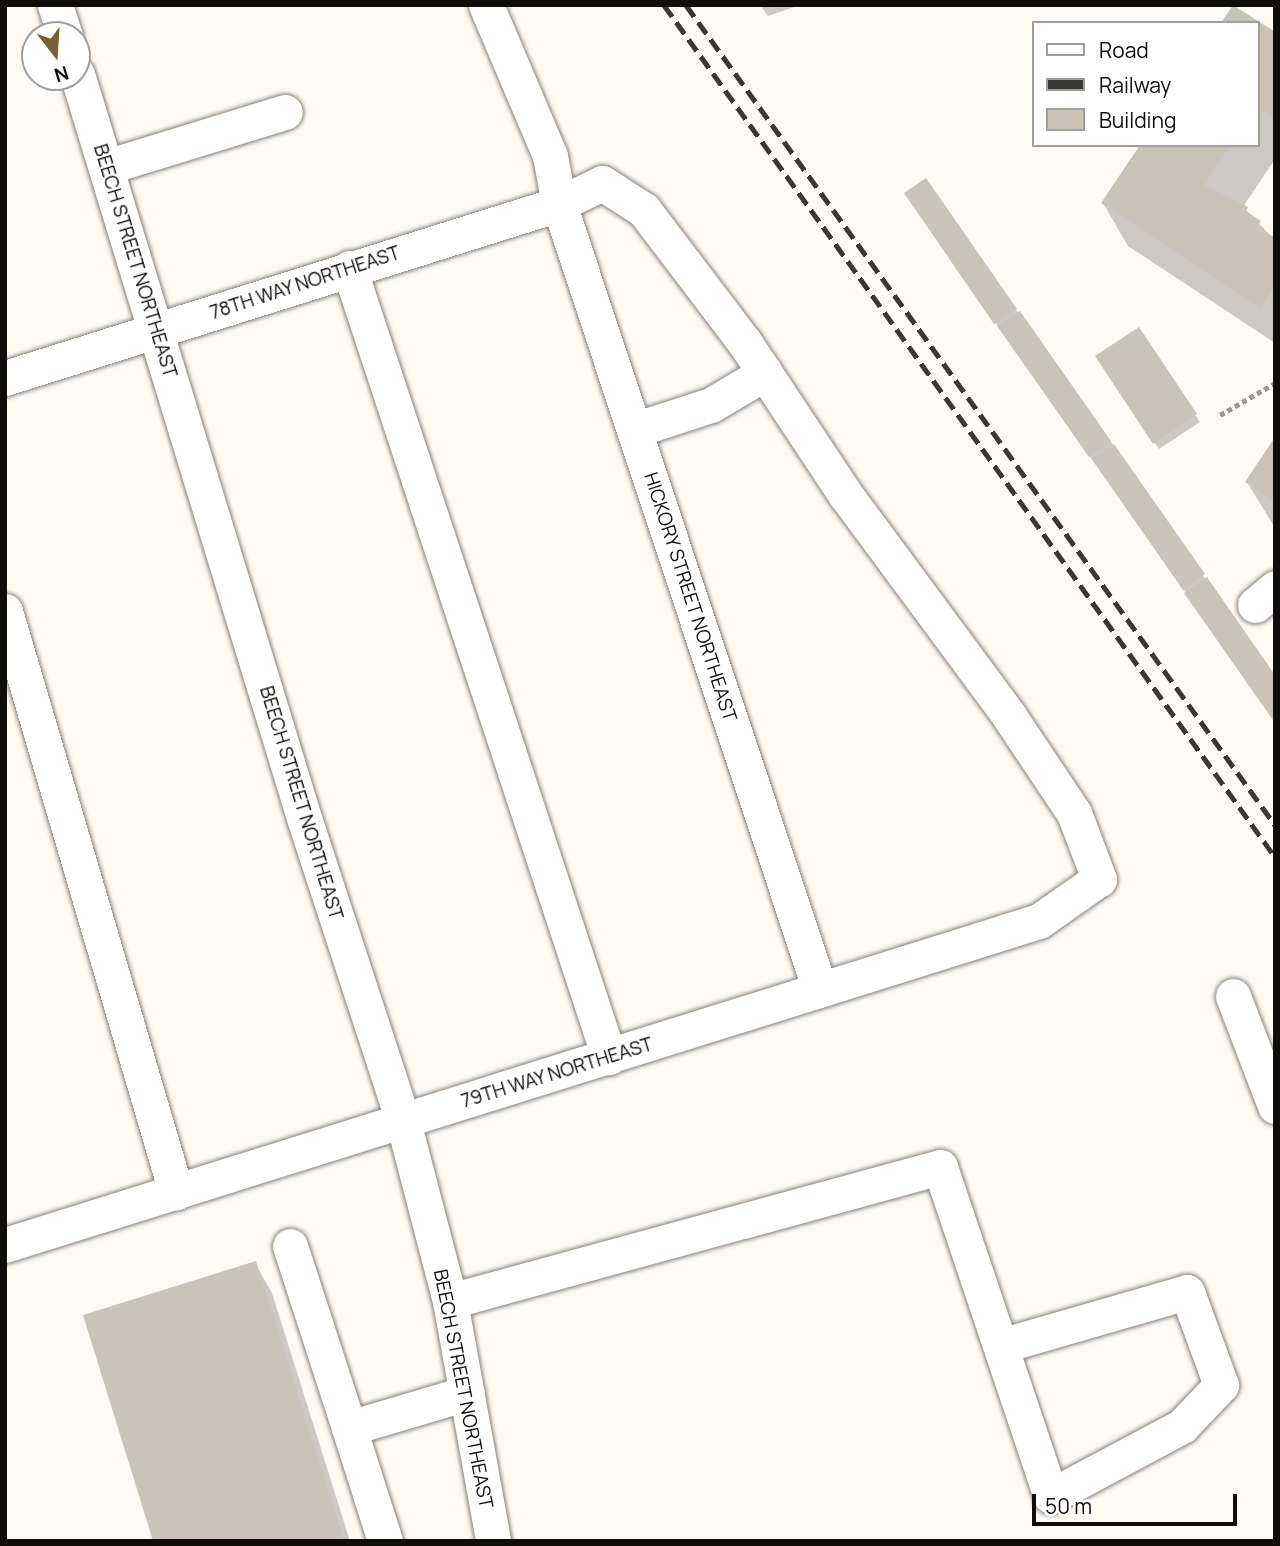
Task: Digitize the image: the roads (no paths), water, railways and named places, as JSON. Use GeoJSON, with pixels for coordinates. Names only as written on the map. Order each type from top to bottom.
{"type":"FeatureCollection","features":[{"type":"Feature","properties":{"kind":"street","name":"HICKORY STREET NORTHEAST"},"geometry":{"type":"LineString","coordinates":[[486,5],[550,156],[559,204],[820,990]]}},
{"type":"Feature","properties":{"kind":"street","name":"BEECH STREET NORTHEAST"},"geometry":{"type":"LineString","coordinates":[[82,91],[305,821],[403,1121],[450,1301],[493,1541]]}},
{"type":"Feature","properties":{"kind":"street"},"geometry":{"type":"LineString","coordinates":[[106,167],[285,113]]}},
{"type":"Feature","properties":{"kind":"street","name":"78TH WAY NORTHEAST"},"geometry":{"type":"LineString","coordinates":[[5,378],[559,204],[602,183],[644,210],[765,373]]}},
{"type":"Feature","properties":{"kind":"street"},"geometry":{"type":"LineString","coordinates":[[349,268],[609,1057]]}},
{"type":"Feature","properties":{"kind":"street"},"geometry":{"type":"LineString","coordinates":[[634,430],[710,405],[765,373]]}},
{"type":"Feature","properties":{"kind":"street","name":"79TH WAY NORTHEAST"},"geometry":{"type":"LineString","coordinates":[[5,1245],[1039,921],[1099,879],[1074,813],[1009,716],[845,494],[765,373]]}},
{"type":"Feature","properties":{"kind":"street"},"geometry":{"type":"LineString","coordinates":[[5,611],[176,1192]]}},
{"type":"Feature","properties":{"kind":"street"},"geometry":{"type":"LineString","coordinates":[[1233,996],[1275,1106]]}},
{"type":"Feature","properties":{"kind":"street"},"geometry":{"type":"LineString","coordinates":[[450,1301],[940,1167],[1003,1345],[1051,1496],[1182,1426],[1221,1385],[1187,1292],[1003,1345]]}},
{"type":"Feature","properties":{"kind":"street"},"geometry":{"type":"LineString","coordinates":[[290,1245],[385,1541]]}},
{"type":"Feature","properties":{"kind":"street"},"geometry":{"type":"LineString","coordinates":[[348,1428],[467,1394]]}},
{"type":"Feature","properties":{"kind":"railway"},"geometry":{"type":"LineString","coordinates":[[664,5],[1275,857]]}},
{"type":"Feature","properties":{"kind":"railway"},"geometry":{"type":"LineString","coordinates":[[686,5],[1275,825]]}}]}
